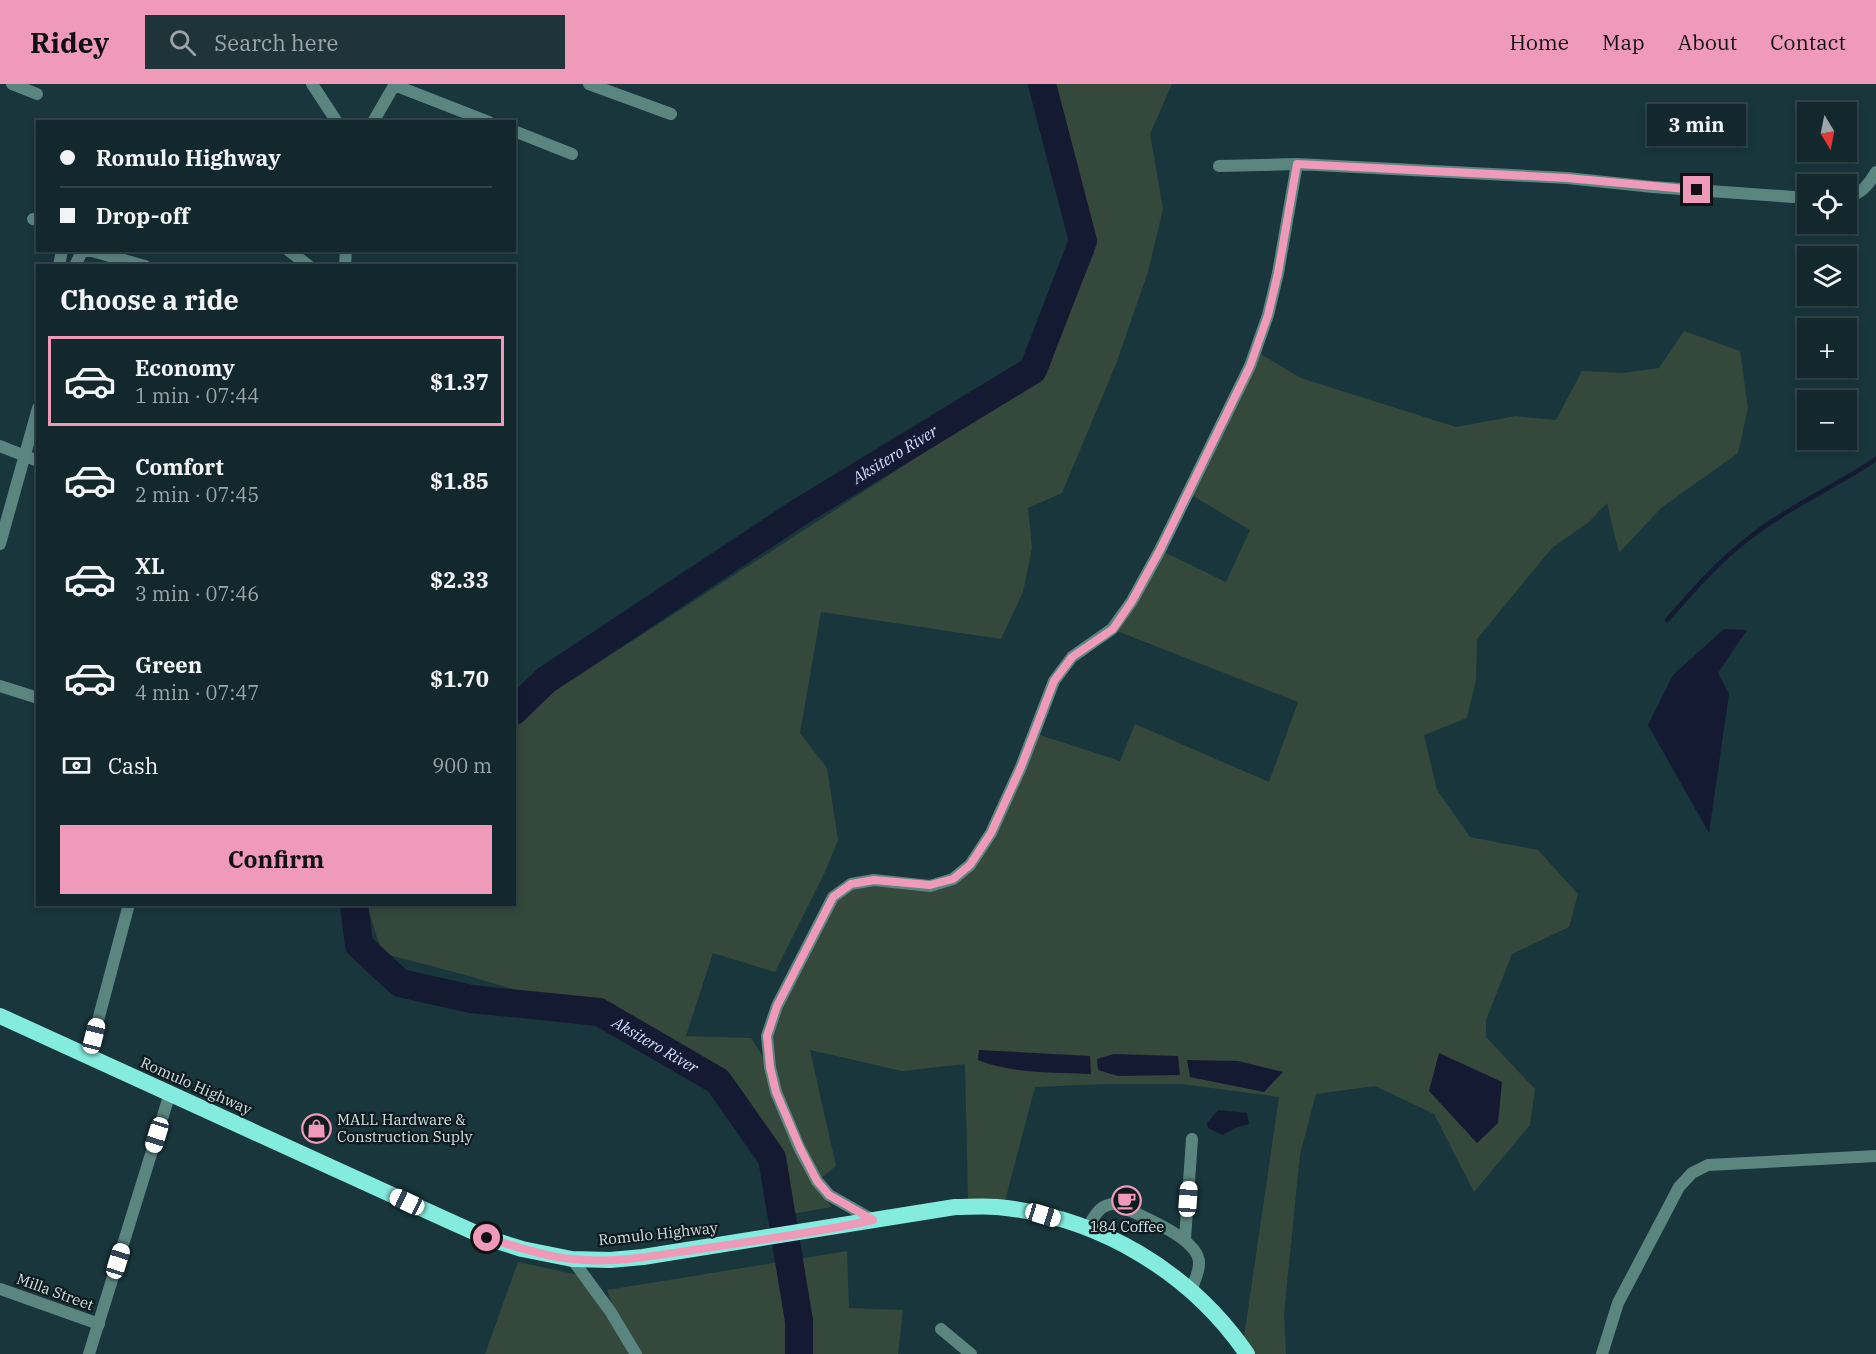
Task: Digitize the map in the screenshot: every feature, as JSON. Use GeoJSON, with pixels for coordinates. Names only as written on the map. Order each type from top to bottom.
{"type":"FeatureCollection","features":[{"type":"Feature","properties":{"kind":"highway","name":"Romulo Highway"},"geometry":{"type":"LineString","coordinates":[[0,1016],[487,1238],[522,1249],[572,1259],[609,1260],[643,1257],[736,1244],[955,1207],[996,1207],[1043,1215],[1087,1228],[1131,1247],[1191,1291],[1221,1321],[1247,1354]]}},
{"type":"Feature","properties":{"kind":"street"},"geometry":{"type":"LineString","coordinates":[[12,84],[37,94]]}},
{"type":"Feature","properties":{"kind":"street"},"geometry":{"type":"LineString","coordinates":[[312,84],[336,120]]}},
{"type":"Feature","properties":{"kind":"street"},"geometry":{"type":"LineString","coordinates":[[374,120],[394,84],[484,120]]}},
{"type":"Feature","properties":{"kind":"street"},"geometry":{"type":"LineString","coordinates":[[589,84],[671,114]]}},
{"type":"Feature","properties":{"kind":"street"},"geometry":{"type":"LineString","coordinates":[[516,132],[572,154]]}},
{"type":"Feature","properties":{"kind":"street"},"geometry":{"type":"LineString","coordinates":[[866,1221],[829,1195],[817,1181],[776,1092],[770,1067],[767,1036],[777,1006],[833,897],[851,884],[874,880],[930,885],[953,879],[970,865],[991,833],[1021,767],[1054,681],[1072,657],[1113,629],[1132,601],[1160,550],[1250,366],[1268,315],[1278,273],[1297,164]]}},
{"type":"Feature","properties":{"kind":"street"},"geometry":{"type":"LineString","coordinates":[[1219,166],[1297,164],[1567,178],[1653,187],[1797,197]]}},
{"type":"Feature","properties":{"kind":"street"},"geometry":{"type":"LineString","coordinates":[[1857,193],[1868,185],[1876,172]]}},
{"type":"Feature","properties":{"kind":"street"},"geometry":{"type":"LineString","coordinates":[[96,252],[138,264]]}},
{"type":"Feature","properties":{"kind":"street"},"geometry":{"type":"LineString","coordinates":[[291,252],[306,264]]}},
{"type":"Feature","properties":{"kind":"street"},"geometry":{"type":"LineString","coordinates":[[0,544],[36,415]]}},
{"type":"Feature","properties":{"kind":"street"},"geometry":{"type":"LineString","coordinates":[[0,446],[36,460]]}},
{"type":"Feature","properties":{"kind":"street"},"geometry":{"type":"LineString","coordinates":[[0,686],[36,697]]}},
{"type":"Feature","properties":{"kind":"street"},"geometry":{"type":"LineString","coordinates":[[88,1058],[128,906]]}},
{"type":"Feature","properties":{"kind":"street"},"geometry":{"type":"LineString","coordinates":[[89,1354],[170,1093]]}},
{"type":"Feature","properties":{"kind":"street"},"geometry":{"type":"LineString","coordinates":[[1185,1239],[1192,1139]]}},
{"type":"Feature","properties":{"kind":"street"},"geometry":{"type":"LineString","coordinates":[[1602,1354],[1618,1303],[1679,1187],[1692,1173],[1708,1165],[1876,1156]]}},
{"type":"Feature","properties":{"kind":"street"},"geometry":{"type":"LineString","coordinates":[[1087,1228],[1100,1208],[1108,1203],[1116,1204],[1185,1239],[1197,1254],[1199,1263],[1191,1291]]}},
{"type":"Feature","properties":{"kind":"street"},"geometry":{"type":"LineString","coordinates":[[572,1259],[610,1311],[636,1354]]}},
{"type":"Feature","properties":{"kind":"street","name":"Milla Street"},"geometry":{"type":"LineString","coordinates":[[0,1289],[99,1324]]}},
{"type":"Feature","properties":{"kind":"street"},"geometry":{"type":"LineString","coordinates":[[941,1329],[971,1354]]}},
{"type":"Feature","properties":{"kind":"green space"},"geometry":{"type":"Polygon","coordinates":[[[1052,84],[1172,84],[1150,134],[1163,209],[1148,272],[1116,364],[1062,493],[1028,508],[1032,548],[1023,592],[1001,639],[821,612],[800,733],[827,768],[838,840],[825,872],[775,972],[713,953],[686,1036],[751,1038],[769,1066],[767,1036],[828,906],[847,887],[874,880],[930,886],[970,865],[1034,733],[1120,761],[1135,724],[1269,782],[1298,702],[1112,629],[1160,550],[1226,582],[1250,530],[1188,493],[1259,341],[1262,355],[1301,378],[1456,427],[1515,416],[1556,420],[1582,371],[1623,373],[1659,368],[1684,331],[1740,351],[1748,408],[1738,453],[1661,508],[1619,553],[1607,503],[1589,522],[1552,548],[1477,639],[1476,680],[1467,718],[1424,735],[1437,790],[1470,837],[1538,850],[1578,894],[1569,927],[1512,954],[1486,1020],[1486,1037],[1535,1089],[1530,1125],[1474,1192],[1434,1114],[1375,1086],[1316,1094],[1300,1154],[1284,1313],[1286,1354],[1252,1354],[1244,1337],[1279,1097],[1182,1084],[1035,1087],[1005,1201],[968,1201],[965,1064],[902,1071],[810,1050],[836,1166],[817,1181],[831,1207],[787,1215],[772,1158],[718,1081],[607,1017],[382,953],[367,906],[516,906],[516,727],[550,694],[1038,379],[1094,253],[1052,84]]]}},
{"type":"Feature","properties":{"kind":"green space"},"geometry":{"type":"Polygon","coordinates":[[[847,1251],[849,1308],[903,1310],[898,1354],[485,1354],[518,1262],[584,1276],[619,1325],[607,1290],[847,1251]]]}},
{"type":"Feature","properties":{"kind":"water"},"geometry":{"type":"Polygon","coordinates":[[[1724,629],[1747,630],[1718,673],[1729,694],[1709,833],[1648,725],[1673,675],[1724,629]]]}},
{"type":"Feature","properties":{"kind":"water"},"geometry":{"type":"Polygon","coordinates":[[[979,1050],[1090,1056],[1091,1074],[1033,1072],[991,1065],[978,1060],[979,1050]]]}},
{"type":"Feature","properties":{"kind":"water"},"geometry":{"type":"Polygon","coordinates":[[[1439,1053],[1502,1082],[1498,1123],[1477,1143],[1429,1091],[1439,1053]]]}},
{"type":"Feature","properties":{"kind":"water"},"geometry":{"type":"Polygon","coordinates":[[[1114,1054],[1178,1056],[1180,1075],[1118,1076],[1098,1070],[1097,1059],[1114,1054]]]}},
{"type":"Feature","properties":{"kind":"water"},"geometry":{"type":"Polygon","coordinates":[[[1187,1060],[1238,1061],[1283,1072],[1264,1092],[1190,1077],[1187,1060]]]}},
{"type":"Feature","properties":{"kind":"water"},"geometry":{"type":"Polygon","coordinates":[[[1218,1110],[1247,1113],[1249,1124],[1223,1135],[1208,1128],[1207,1123],[1218,1110]]]}},
{"type":"Feature","properties":{"kind":"waterway","name":"Aksitero River"},"geometry":{"type":"LineString","coordinates":[[516,709],[546,680],[798,513],[1033,370],[1083,241],[1042,84]]}},
{"type":"Feature","properties":{"kind":"waterway"},"geometry":{"type":"LineString","coordinates":[[1667,620],[1713,570],[1759,530],[1876,459]]}},
{"type":"Feature","properties":{"kind":"waterway","name":"Aksitero River"},"geometry":{"type":"LineString","coordinates":[[354,906],[359,945],[400,983],[471,999],[599,1012],[718,1081],[772,1158],[799,1321],[799,1354]]}},
{"type":"Feature","properties":{"kind":"place","name":"MALL Hardware & Construction Suply"},"geometry":{"type":"Point","coordinates":[316,1129]}},
{"type":"Feature","properties":{"kind":"place","name":"184 Coffee"},"geometry":{"type":"Point","coordinates":[1127,1200]}},
{"type":"Feature","properties":{"kind":"route"},"geometry":{"type":"LineString","coordinates":[[487,1238],[522,1249],[572,1259],[609,1260],[736,1244],[873,1220],[829,1195],[817,1181],[800,1148],[776,1092],[770,1067],[767,1036],[777,1006],[833,897],[851,884],[874,880],[930,885],[953,879],[970,865],[991,833],[1021,767],[1054,681],[1072,657],[1113,629],[1132,601],[1160,550],[1250,366],[1268,315],[1278,273],[1297,164],[1567,178],[1697,190]]}}]}
